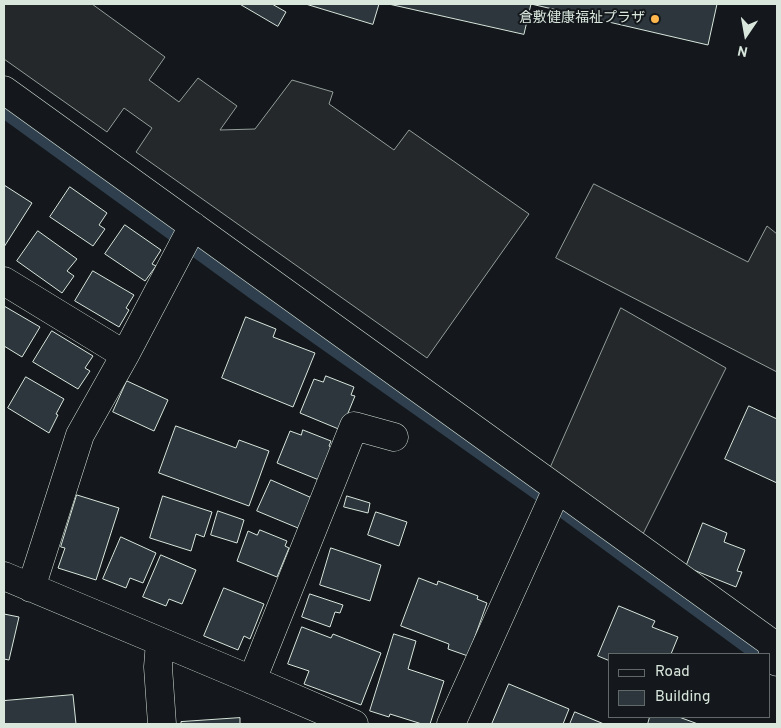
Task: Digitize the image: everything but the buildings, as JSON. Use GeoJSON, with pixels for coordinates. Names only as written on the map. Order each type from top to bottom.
{"type":"FeatureCollection","features":[{"type":"Feature","properties":{"kind":"street"},"geometry":{"type":"LineString","coordinates":[[4,90],[187,237],[553,499],[770,642],[777,662]]}},
{"type":"Feature","properties":{"kind":"street"},"geometry":{"type":"LineString","coordinates":[[32,588],[80,435],[187,237]]}},
{"type":"Feature","properties":{"kind":"street"},"geometry":{"type":"LineString","coordinates":[[4,281],[125,354]]}},
{"type":"Feature","properties":{"kind":"street"},"geometry":{"type":"LineString","coordinates":[[252,680],[354,426],[394,437]]}},
{"type":"Feature","properties":{"kind":"street"},"geometry":{"type":"LineString","coordinates":[[451,724],[553,499]]}},
{"type":"Feature","properties":{"kind":"street"},"geometry":{"type":"LineString","coordinates":[[4,576],[354,724]]}},
{"type":"Feature","properties":{"kind":"street"},"geometry":{"type":"LineString","coordinates":[[160,642],[158,667],[162,724]]}},
{"type":"Feature","properties":{"kind":"shaded area"},"geometry":{"type":"Polygon","coordinates":[[[4,4],[92,4],[165,57],[149,80],[179,102],[198,78],[237,106],[220,130],[255,129],[292,80],[333,92],[329,104],[394,150],[409,130],[529,214],[427,358],[136,152],[152,128],[124,108],[107,132],[4,59],[4,4]]]}},
{"type":"Feature","properties":{"kind":"shaded area"},"geometry":{"type":"Polygon","coordinates":[[[594,184],[748,262],[767,226],[777,234],[777,372],[556,258],[594,184]]]}},
{"type":"Feature","properties":{"kind":"shaded area"},"geometry":{"type":"Polygon","coordinates":[[[621,308],[726,368],[641,538],[549,471],[621,308]]]}},
{"type":"Feature","properties":{"kind":"waterway"},"geometry":{"type":"LineString","coordinates":[[4,113],[256,296],[559,510],[754,653]]}},
{"type":"Feature","properties":{"kind":"place","name":"倉敷健康福祉プラザ"},"geometry":{"type":"Point","coordinates":[655,19]}}]}
